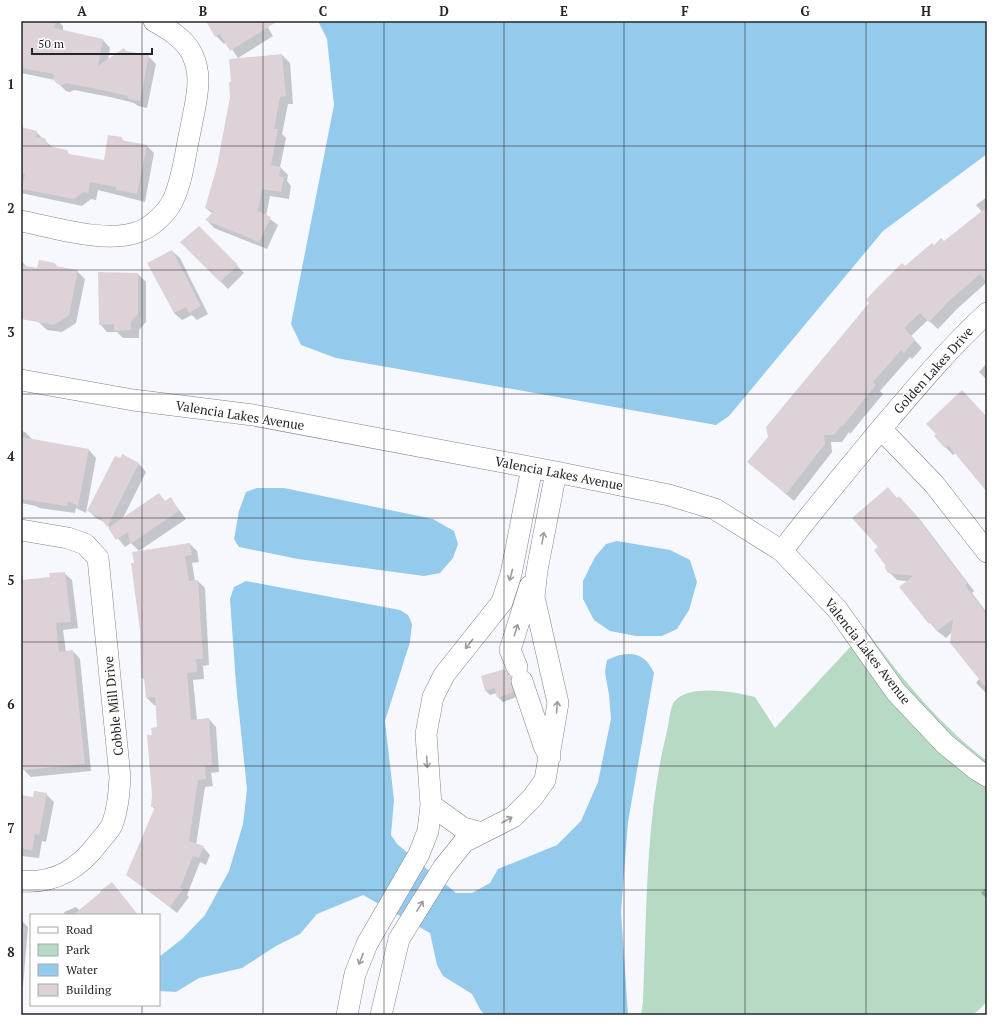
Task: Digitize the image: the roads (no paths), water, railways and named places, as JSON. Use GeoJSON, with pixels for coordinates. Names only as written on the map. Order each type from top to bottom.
{"type":"FeatureCollection","features":[{"type":"Feature","properties":{"kind":"street"},"geometry":{"type":"LineString","coordinates":[[21,221],[106,237],[122,236],[138,232],[151,225],[162,215],[172,201],[180,181],[196,99],[198,81],[197,69],[192,54],[184,43],[174,33],[154,21]]}},
{"type":"Feature","properties":{"kind":"street","name":"Golden Lakes Drive"},"geometry":{"type":"LineString","coordinates":[[782,551],[830,488],[920,382],[964,334],[987,313]]}},
{"type":"Feature","properties":{"kind":"street","name":"Valencia Lakes Avenue"},"geometry":{"type":"LineString","coordinates":[[21,380],[133,400],[253,415],[556,472],[669,495],[715,509],[782,551],[837,609],[896,692],[945,744],[977,770],[987,776]]}},
{"type":"Feature","properties":{"kind":"street"},"geometry":{"type":"LineString","coordinates":[[881,429],[934,484],[987,552]]}},
{"type":"Feature","properties":{"kind":"street"},"geometry":{"type":"LineString","coordinates":[[347,1015],[355,974],[367,944],[419,854],[428,831],[431,805],[426,734],[433,697],[444,675],[502,602],[511,574],[532,468]]}},
{"type":"Feature","properties":{"kind":"street"},"geometry":{"type":"LineString","coordinates":[[382,1015],[399,939],[443,868],[464,842],[513,817],[534,797],[545,780],[558,703],[534,597],[539,559],[556,472]]}},
{"type":"Feature","properties":{"kind":"street","name":"Cobble Mill Drive"},"geometry":{"type":"LineString","coordinates":[[21,530],[68,538],[85,544],[98,558],[120,777],[118,806],[111,826],[88,856],[66,874],[38,882],[21,881]]}},
{"type":"Feature","properties":{"kind":"street"},"geometry":{"type":"LineString","coordinates":[[539,559],[510,650],[544,746],[550,757]]}},
{"type":"Feature","properties":{"kind":"street"},"geometry":{"type":"LineString","coordinates":[[431,805],[464,828],[482,833]]}},
{"type":"Feature","properties":{"kind":"water"},"geometry":{"type":"Polygon","coordinates":[[[318,21],[987,21],[987,154],[883,231],[729,416],[716,425],[336,358],[301,345],[291,324],[334,105],[327,39],[318,21]]]}},
{"type":"Feature","properties":{"kind":"water"},"geometry":{"type":"Polygon","coordinates":[[[257,488],[284,488],[433,519],[454,531],[458,544],[453,558],[440,573],[424,576],[298,559],[239,547],[234,539],[239,511],[246,492],[257,488]]]}},
{"type":"Feature","properties":{"kind":"water"},"geometry":{"type":"Polygon","coordinates":[[[617,541],[670,550],[690,560],[697,582],[689,610],[677,629],[662,636],[636,636],[610,631],[594,620],[583,599],[583,581],[595,557],[606,544],[617,541]]]}},
{"type":"Feature","properties":{"kind":"water"},"geometry":{"type":"Polygon","coordinates":[[[246,581],[400,610],[408,615],[412,624],[410,642],[385,721],[394,800],[391,835],[397,844],[456,893],[472,893],[490,883],[498,869],[557,845],[581,821],[598,782],[611,719],[605,672],[607,660],[622,655],[635,654],[646,660],[654,673],[628,822],[621,912],[628,1015],[486,1015],[481,1011],[472,994],[443,976],[437,965],[430,933],[363,895],[317,914],[300,934],[276,946],[242,968],[199,978],[176,992],[160,991],[160,956],[182,939],[205,915],[229,871],[243,824],[247,789],[236,684],[230,599],[234,587],[246,581]]]}}]}
